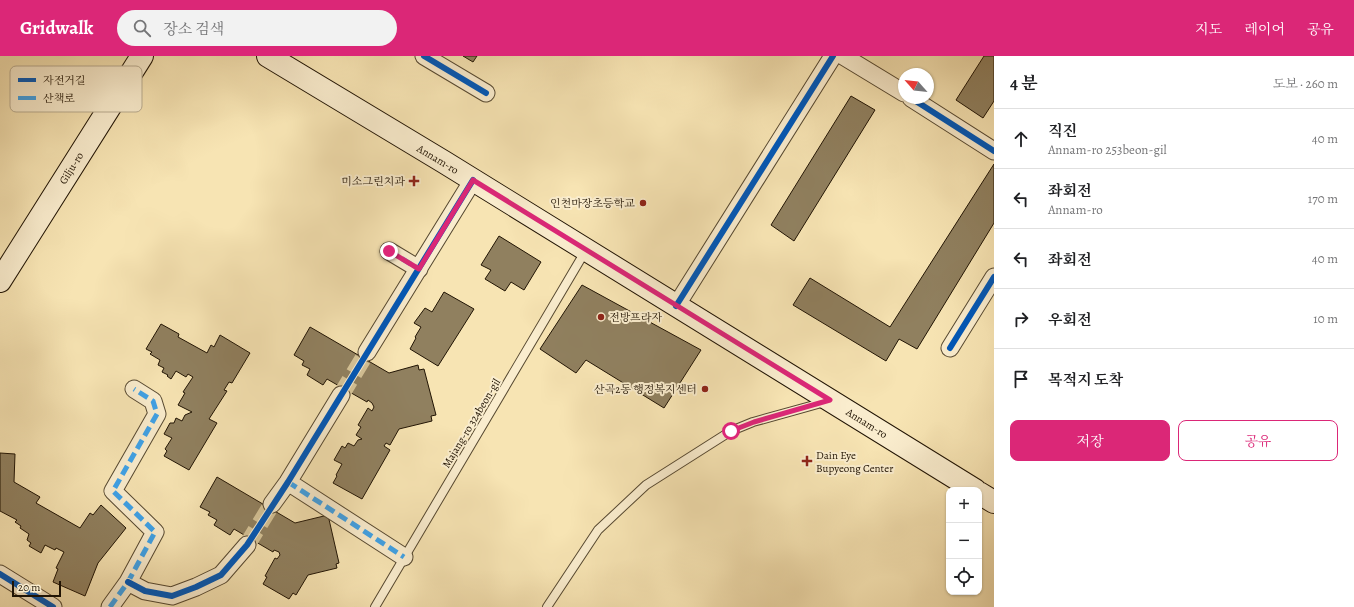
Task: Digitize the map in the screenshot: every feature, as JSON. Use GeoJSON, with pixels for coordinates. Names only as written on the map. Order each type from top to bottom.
{"type":"FeatureCollection","features":[{"type":"Feature","properties":{"kind":"main road","name":"Gilju-ro"},"geometry":{"type":"LineString","coordinates":[[136,66],[142,56]]}},
{"type":"Feature","properties":{"kind":"main road","name":"Annam-ro"},"geometry":{"type":"LineString","coordinates":[[268,56],[473,180],[970,487]]}},
{"type":"Feature","properties":{"kind":"main road","name":"Gilju-ro"},"geometry":{"type":"LineString","coordinates":[[0,281],[107,112]]}},
{"type":"Feature","properties":{"kind":"main road"},"geometry":{"type":"LineString","coordinates":[[982,495],[994,502]]}},
{"type":"Feature","properties":{"kind":"street"},"geometry":{"type":"LineString","coordinates":[[424,56],[486,93]]}},
{"type":"Feature","properties":{"kind":"street"},"geometry":{"type":"LineString","coordinates":[[676,306],[833,56]]}},
{"type":"Feature","properties":{"kind":"street"},"geometry":{"type":"LineString","coordinates":[[843,56],[898,89]]}},
{"type":"Feature","properties":{"kind":"street"},"geometry":{"type":"LineString","coordinates":[[920,104],[994,151]]}},
{"type":"Feature","properties":{"kind":"street"},"geometry":{"type":"LineString","coordinates":[[367,352],[473,180]]}},
{"type":"Feature","properties":{"kind":"street"},"geometry":{"type":"LineString","coordinates":[[389,251],[419,269]]}},
{"type":"Feature","properties":{"kind":"street"},"geometry":{"type":"LineString","coordinates":[[950,348],[994,277]]}},
{"type":"Feature","properties":{"kind":"street"},"geometry":{"type":"LineString","coordinates":[[110,607],[128,582],[155,532],[113,490],[157,414],[152,400],[134,389]]}},
{"type":"Feature","properties":{"kind":"street"},"geometry":{"type":"LineString","coordinates":[[272,504],[288,482],[341,395]]}},
{"type":"Feature","properties":{"kind":"street"},"geometry":{"type":"LineString","coordinates":[[288,482],[404,557]]}},
{"type":"Feature","properties":{"kind":"street"},"geometry":{"type":"LineString","coordinates":[[128,582],[145,591],[172,596],[221,575],[247,545]]}},
{"type":"Feature","properties":{"kind":"street"},"geometry":{"type":"LineString","coordinates":[[0,574],[53,607]]}},
{"type":"Feature","properties":{"kind":"lane","name":"Majang-ro 324beon-gil"},"geometry":{"type":"LineString","coordinates":[[375,607],[586,250]]}},
{"type":"Feature","properties":{"kind":"lane"},"geometry":{"type":"LineString","coordinates":[[547,607],[598,530],[646,485],[731,431],[754,422],[830,400]]}},
{"type":"Feature","properties":{"kind":"building"},"geometry":{"type":"Polygon","coordinates":[[[463,56],[477,56],[473,62],[463,56]]]}},
{"type":"Feature","properties":{"kind":"building"},"geometry":{"type":"Polygon","coordinates":[[[984,56],[994,56],[994,101],[983,118],[956,100],[984,56]]]}},
{"type":"Feature","properties":{"kind":"building"},"geometry":{"type":"Polygon","coordinates":[[[851,96],[875,110],[794,241],[771,225],[851,96]]]}},
{"type":"Feature","properties":{"kind":"building"},"geometry":{"type":"Polygon","coordinates":[[[994,164],[994,223],[917,349],[899,339],[886,361],[793,305],[810,278],[890,327],[994,164]]]}},
{"type":"Feature","properties":{"kind":"building"},"geometry":{"type":"Polygon","coordinates":[[[499,236],[541,262],[524,290],[511,282],[505,291],[485,279],[491,270],[481,265],[499,236]]]}},
{"type":"Feature","properties":{"kind":"building","name":"전방프라자"},"geometry":{"type":"Polygon","coordinates":[[[582,285],[701,350],[664,408],[586,360],[576,373],[540,349],[582,285]]]}},
{"type":"Feature","properties":{"kind":"building"},"geometry":{"type":"Polygon","coordinates":[[[444,292],[474,309],[438,366],[410,349],[421,327],[414,323],[425,308],[432,312],[444,292]]]}},
{"type":"Feature","properties":{"kind":"building"},"geometry":{"type":"Polygon","coordinates":[[[161,324],[179,334],[178,337],[207,353],[211,345],[214,347],[220,335],[250,353],[232,383],[229,382],[224,390],[227,391],[209,419],[217,423],[189,470],[164,456],[167,451],[165,449],[172,438],[164,434],[170,423],[174,423],[176,418],[182,421],[185,415],[192,412],[178,405],[185,393],[183,392],[193,377],[188,374],[186,377],[176,371],[171,379],[167,376],[168,375],[162,372],[164,368],[158,365],[160,360],[150,354],[152,352],[146,349],[161,324]]]}},
{"type":"Feature","properties":{"kind":"building"},"geometry":{"type":"Polygon","coordinates":[[[310,327],[389,373],[418,365],[419,370],[424,369],[436,415],[431,416],[432,421],[399,429],[390,445],[386,443],[384,446],[390,450],[362,499],[333,483],[342,464],[334,460],[342,446],[345,448],[348,443],[354,446],[358,440],[362,439],[356,435],[361,427],[358,425],[368,408],[372,411],[374,407],[368,400],[367,402],[327,379],[323,385],[307,375],[310,369],[302,365],[304,361],[294,355],[310,327]]]}},
{"type":"Feature","properties":{"kind":"building"},"geometry":{"type":"Polygon","coordinates":[[[0,453],[15,454],[14,482],[40,497],[36,503],[80,528],[90,513],[93,515],[101,505],[126,528],[98,563],[85,596],[53,582],[58,569],[56,568],[64,552],[56,548],[55,550],[45,545],[41,553],[29,546],[31,543],[27,540],[29,534],[20,528],[21,526],[15,522],[17,520],[0,511],[0,453]]]}},
{"type":"Feature","properties":{"kind":"building"},"geometry":{"type":"Polygon","coordinates":[[[217,477],[295,523],[328,515],[339,563],[336,564],[337,568],[308,575],[296,595],[293,593],[289,599],[263,584],[267,577],[265,576],[275,558],[277,559],[280,555],[279,552],[274,550],[273,552],[234,529],[230,535],[214,525],[217,520],[208,515],[210,512],[200,507],[217,477]]]}},
{"type":"Feature","properties":{"kind":"tunnel"},"geometry":{"type":"LineString","coordinates":[[341,395],[367,352]]}},
{"type":"Feature","properties":{"kind":"tunnel"},"geometry":{"type":"LineString","coordinates":[[247,545],[272,504]]}},
{"type":"Feature","properties":{"kind":"marked path"},"geometry":{"type":"LineString","coordinates":[[389,251],[419,269]]}},
{"type":"Feature","properties":{"kind":"marked path"},"geometry":{"type":"LineString","coordinates":[[110,607],[128,582],[155,532],[113,491],[157,414],[153,401],[134,389]]}},
{"type":"Feature","properties":{"kind":"marked path"},"geometry":{"type":"LineString","coordinates":[[288,482],[404,557]]}},
{"type":"Feature","properties":{"kind":"cycle path"},"geometry":{"type":"LineString","coordinates":[[424,56],[486,93]]}},
{"type":"Feature","properties":{"kind":"cycle path"},"geometry":{"type":"LineString","coordinates":[[676,306],[833,56]]}},
{"type":"Feature","properties":{"kind":"cycle path"},"geometry":{"type":"LineString","coordinates":[[920,104],[994,151]]}},
{"type":"Feature","properties":{"kind":"cycle path"},"geometry":{"type":"LineString","coordinates":[[128,582],[145,591],[172,596],[221,575],[247,545],[288,482],[473,180]]}},
{"type":"Feature","properties":{"kind":"cycle path"},"geometry":{"type":"LineString","coordinates":[[950,348],[994,277]]}},
{"type":"Feature","properties":{"kind":"cycle path"},"geometry":{"type":"LineString","coordinates":[[0,574],[53,607]]}},
{"type":"Feature","properties":{"kind":"place","name":"미소그린치과"},"geometry":{"type":"Point","coordinates":[414,181]}},
{"type":"Feature","properties":{"kind":"place","name":"인천마장초등학교"},"geometry":{"type":"Point","coordinates":[643,203]}},
{"type":"Feature","properties":{"kind":"place","name":"전방프라자"},"geometry":{"type":"Point","coordinates":[601,317]}},
{"type":"Feature","properties":{"kind":"place","name":"산곡2동 행정복지센터"},"geometry":{"type":"Point","coordinates":[705,389]}},
{"type":"Feature","properties":{"kind":"place","name":"Dain Eye Bupyeong Center"},"geometry":{"type":"Point","coordinates":[807,461]}},
{"type":"Feature","properties":{"kind":"route"},"geometry":{"type":"LineString","coordinates":[[389,251],[419,269],[473,180],[830,400],[754,422],[731,431]]}}]}
